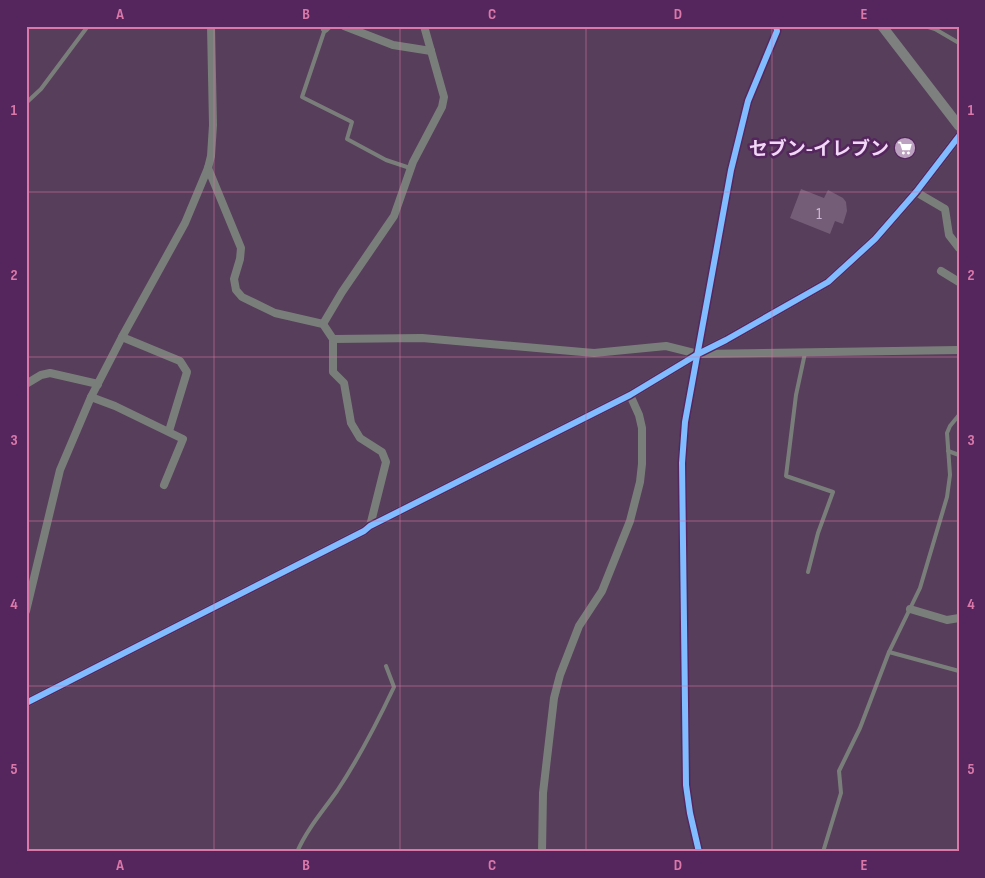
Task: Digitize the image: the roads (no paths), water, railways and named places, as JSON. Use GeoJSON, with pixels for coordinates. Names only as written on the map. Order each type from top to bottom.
{"type":"FeatureCollection","features":[{"type":"Feature","properties":{"kind":"main road"},"geometry":{"type":"LineString","coordinates":[[882,26],[959,126]]}},
{"type":"Feature","properties":{"kind":"street"},"geometry":{"type":"LineString","coordinates":[[26,611],[60,470],[91,397],[185,223],[208,168],[211,156],[213,125],[211,26]]}},
{"type":"Feature","properties":{"kind":"street"},"geometry":{"type":"LineString","coordinates":[[344,26],[392,45],[431,51]]}},
{"type":"Feature","properties":{"kind":"street"},"geometry":{"type":"LineString","coordinates":[[323,324],[342,292],[394,216],[411,168],[442,107],[444,98],[424,26]]}},
{"type":"Feature","properties":{"kind":"street"},"geometry":{"type":"LineString","coordinates":[[699,852],[686,785],[682,463],[685,422],[731,170],[748,101],[777,30],[776,26]]}},
{"type":"Feature","properties":{"kind":"street"},"geometry":{"type":"LineString","coordinates":[[26,703],[347,540],[370,526],[630,396],[698,354],[828,282],[875,239],[916,192],[959,136]]}},
{"type":"Feature","properties":{"kind":"street"},"geometry":{"type":"LineString","coordinates":[[208,168],[241,248],[234,279],[236,290],[242,297],[275,313],[323,324],[333,339],[333,372],[344,383],[351,423],[360,438],[382,452],[386,462],[370,526]]}},
{"type":"Feature","properties":{"kind":"street"},"geometry":{"type":"LineString","coordinates":[[916,192],[945,208],[949,235],[959,248]]}},
{"type":"Feature","properties":{"kind":"street"},"geometry":{"type":"LineString","coordinates":[[941,271],[959,282]]}},
{"type":"Feature","properties":{"kind":"street"},"geometry":{"type":"LineString","coordinates":[[122,337],[180,362],[187,372],[168,431]]}},
{"type":"Feature","properties":{"kind":"street"},"geometry":{"type":"LineString","coordinates":[[333,339],[422,338],[594,353],[666,346],[698,354],[959,350]]}},
{"type":"Feature","properties":{"kind":"street"},"geometry":{"type":"LineString","coordinates":[[26,384],[41,375],[50,374],[98,384]]}},
{"type":"Feature","properties":{"kind":"street"},"geometry":{"type":"LineString","coordinates":[[542,852],[543,793],[554,698],[560,675],[579,626],[602,591],[626,530],[640,482],[642,428],[639,415],[630,396]]}},
{"type":"Feature","properties":{"kind":"street"},"geometry":{"type":"LineString","coordinates":[[91,397],[115,406],[183,438],[164,485]]}},
{"type":"Feature","properties":{"kind":"street"},"geometry":{"type":"LineString","coordinates":[[910,610],[947,620],[959,618]]}},
{"type":"Feature","properties":{"kind":"lane"},"geometry":{"type":"LineString","coordinates":[[26,103],[41,89],[88,26]]}},
{"type":"Feature","properties":{"kind":"lane"},"geometry":{"type":"LineString","coordinates":[[925,26],[935,27],[959,43]]}},
{"type":"Feature","properties":{"kind":"lane"},"geometry":{"type":"LineString","coordinates":[[324,27],[302,97],[352,122],[347,139],[386,160],[411,168]]}},
{"type":"Feature","properties":{"kind":"lane"},"geometry":{"type":"LineString","coordinates":[[805,352],[796,395],[786,476],[833,492],[818,533],[808,572]]}},
{"type":"Feature","properties":{"kind":"lane"},"geometry":{"type":"LineString","coordinates":[[823,852],[841,793],[839,771],[860,728],[888,652],[920,588],[946,497],[950,475],[948,433],[959,415]]}},
{"type":"Feature","properties":{"kind":"lane"},"geometry":{"type":"LineString","coordinates":[[948,451],[959,455]]}},
{"type":"Feature","properties":{"kind":"lane"},"geometry":{"type":"LineString","coordinates":[[888,652],[959,671]]}},
{"type":"Feature","properties":{"kind":"lane"},"geometry":{"type":"LineString","coordinates":[[297,852],[304,836],[337,790],[370,736],[394,687],[386,666]]}},
{"type":"Feature","properties":{"kind":"place","name":"セブン-イレブン"},"geometry":{"type":"Point","coordinates":[905,148]}}]}
